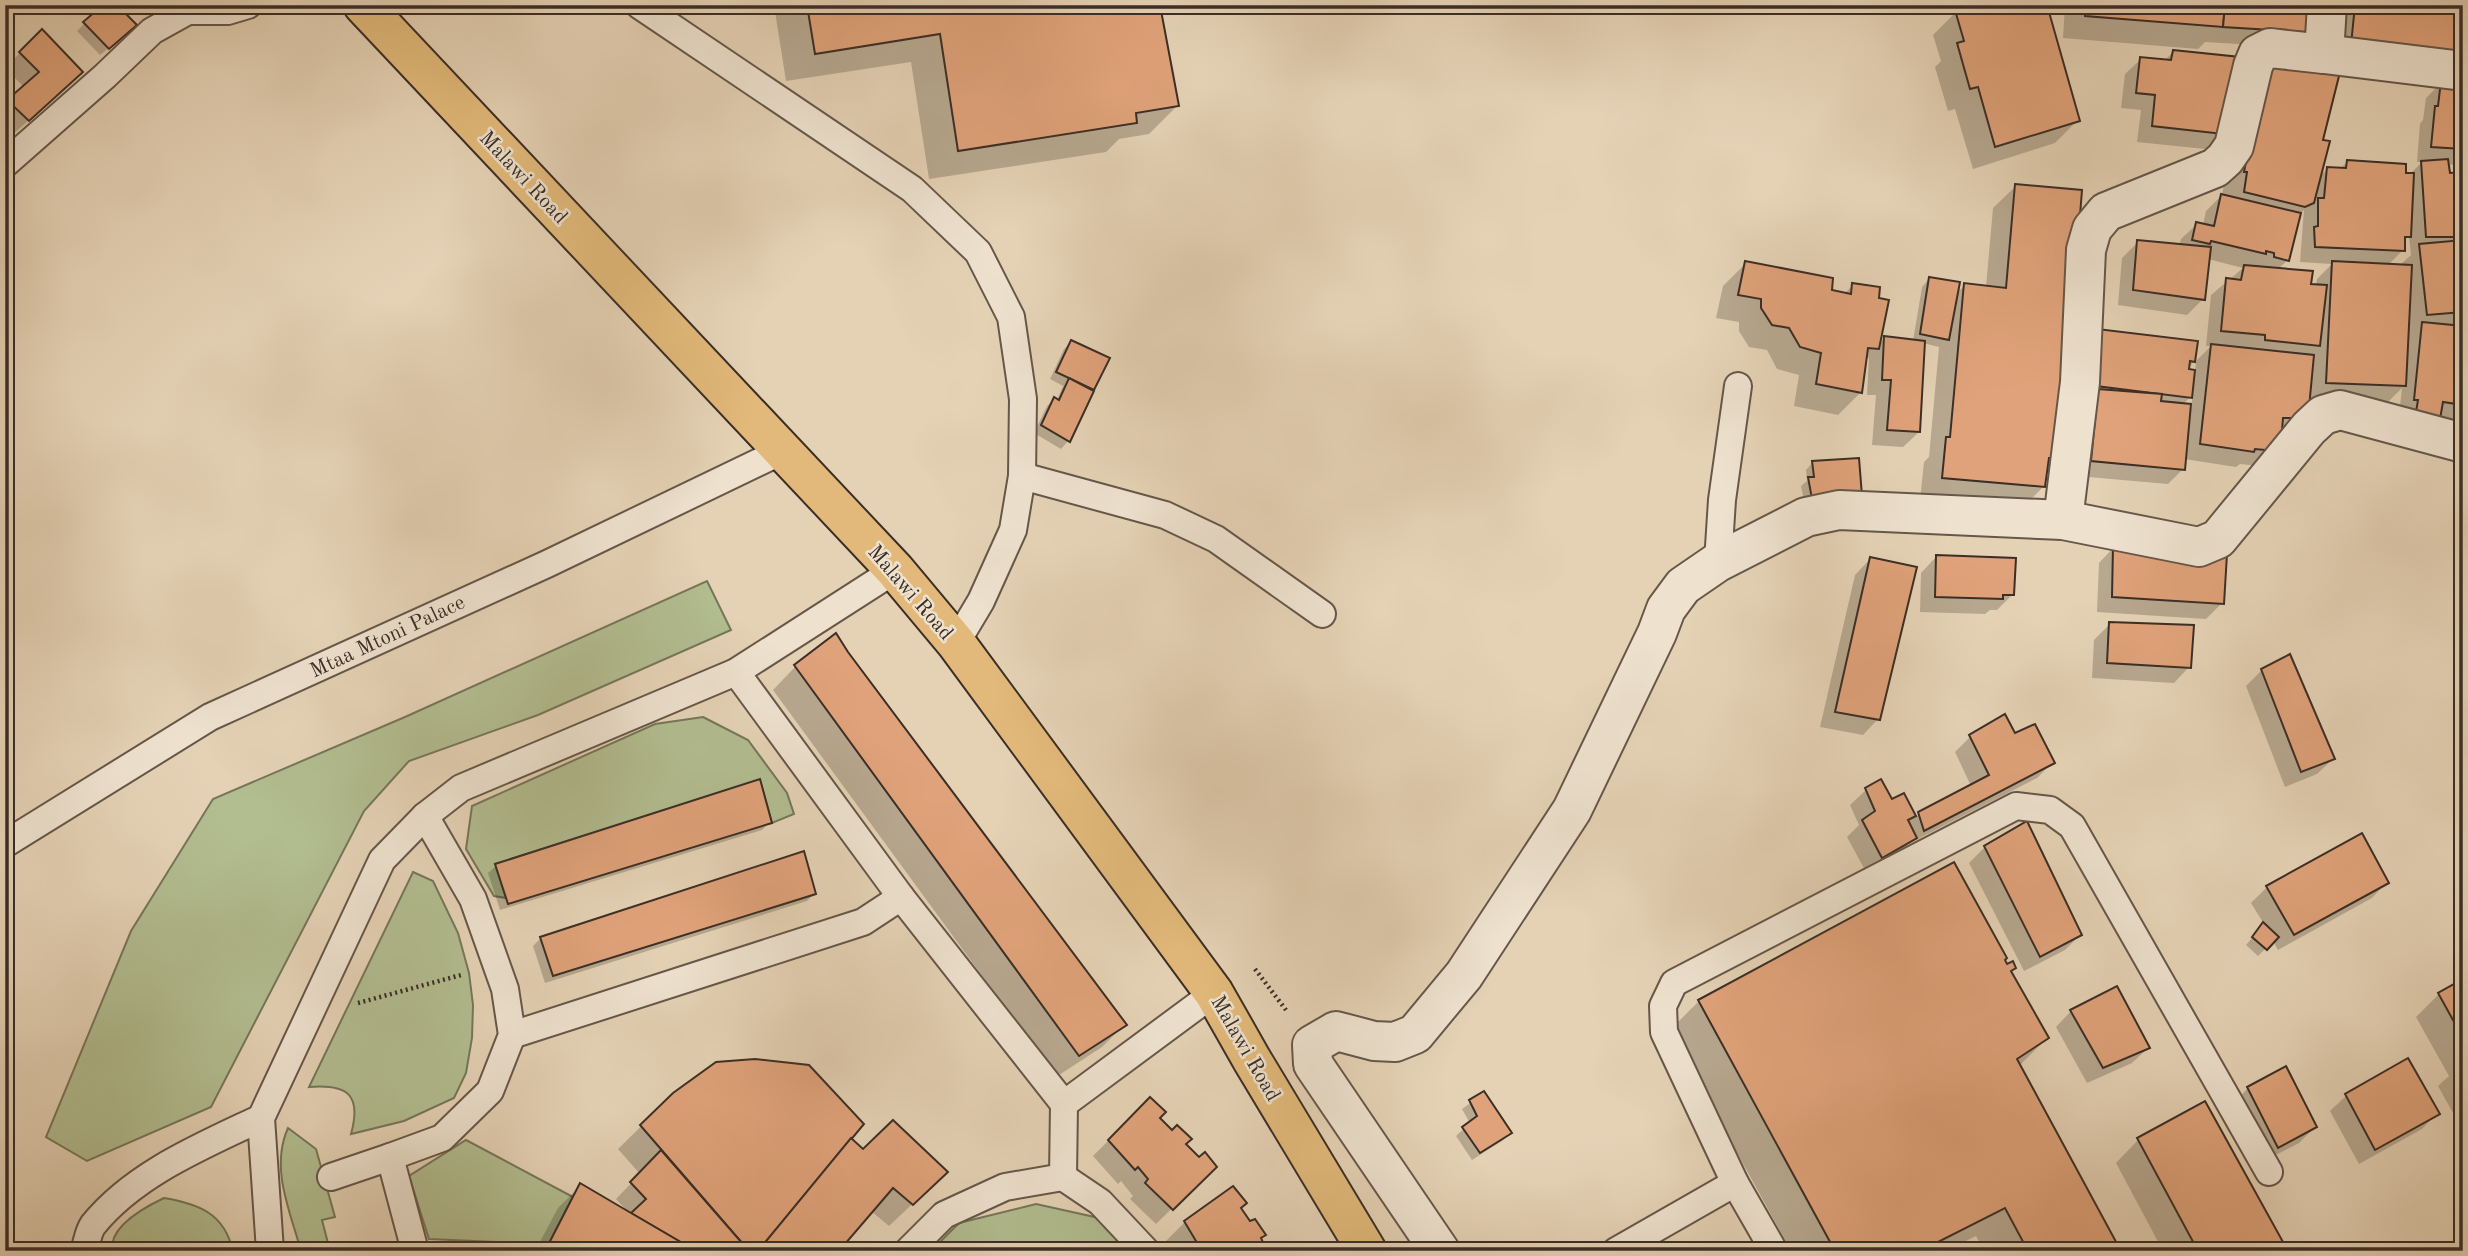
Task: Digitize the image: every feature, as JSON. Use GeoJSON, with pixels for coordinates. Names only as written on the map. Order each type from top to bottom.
{"type":"FeatureCollection","features":[{"type":"Feature","properties":{"kind":"main road","name":"Malawi Road"},"geometry":{"type":"LineString","coordinates":[[363,5],[895,570],[956,643],[1214,993],[1367,1251]]}},
{"type":"Feature","properties":{"kind":"street"},"geometry":{"type":"LineString","coordinates":[[2324,54],[2327,5]]}},
{"type":"Feature","properties":{"kind":"street"},"geometry":{"type":"LineString","coordinates":[[2063,520],[2080,382],[2086,250],[2092,229],[2106,212],[2215,168],[2225,159],[2234,146],[2253,66],[2258,54],[2270,48],[2463,71]]}},
{"type":"Feature","properties":{"kind":"street"},"geometry":{"type":"LineString","coordinates":[[1440,1251],[1313,1064],[1312,1045],[1336,1031],[1374,1041],[1395,1042],[1415,1034],[1448,995],[1464,975],[1572,810],[1666,609],[1683,586],[1718,562],[1806,517],[1839,510],[2063,520],[2199,547],[2218,539],[2309,428],[2323,415],[2340,410],[2463,443]]}},
{"type":"Feature","properties":{"kind":"lane"},"geometry":{"type":"LineString","coordinates":[[5,164],[152,32],[188,11],[228,11],[248,5]]}},
{"type":"Feature","properties":{"kind":"lane"},"geometry":{"type":"LineString","coordinates":[[639,5],[912,189],[978,253],[1011,317],[1023,399],[1022,476],[1013,530],[981,601],[956,643]]}},
{"type":"Feature","properties":{"kind":"lane"},"geometry":{"type":"LineString","coordinates":[[1718,562],[1722,500],[1738,386]]}},
{"type":"Feature","properties":{"kind":"lane","name":"Mtaa Mtoni Palace"},"geometry":{"type":"LineString","coordinates":[[5,844],[210,718],[547,564],[782,451]]}},
{"type":"Feature","properties":{"kind":"lane"},"geometry":{"type":"LineString","coordinates":[[1022,476],[1165,515],[1216,539],[1322,614]]}},
{"type":"Feature","properties":{"kind":"lane"},"geometry":{"type":"LineString","coordinates":[[270,1251],[261,1118],[382,860],[425,816],[461,788],[736,672],[895,570]]}},
{"type":"Feature","properties":{"kind":"lane"},"geometry":{"type":"LineString","coordinates":[[736,672],[901,897],[1064,1104],[1063,1177]]}},
{"type":"Feature","properties":{"kind":"lane"},"geometry":{"type":"LineString","coordinates":[[1774,1251],[1735,1183],[1664,1032],[1663,1006],[1674,983],[2016,806],[2050,810],[2073,826],[2269,1172]]}},
{"type":"Feature","properties":{"kind":"lane"},"geometry":{"type":"LineString","coordinates":[[331,1177],[442,1138],[490,1091],[512,1035],[505,989],[473,899],[425,816]]}},
{"type":"Feature","properties":{"kind":"lane"},"geometry":{"type":"LineString","coordinates":[[512,1035],[863,922],[901,897]]}},
{"type":"Feature","properties":{"kind":"lane"},"geometry":{"type":"LineString","coordinates":[[1064,1104],[1214,993]]}},
{"type":"Feature","properties":{"kind":"lane"},"geometry":{"type":"LineString","coordinates":[[84,1251],[91,1227],[134,1185],[181,1156],[261,1118]]}},
{"type":"Feature","properties":{"kind":"lane"},"geometry":{"type":"LineString","coordinates":[[390,1157],[415,1251]]}},
{"type":"Feature","properties":{"kind":"lane"},"geometry":{"type":"LineString","coordinates":[[908,1251],[944,1215],[1005,1187],[1063,1177],[1100,1202],[1146,1251]]}},
{"type":"Feature","properties":{"kind":"lane"},"geometry":{"type":"LineString","coordinates":[[1616,1251],[1735,1183]]}},
{"type":"Feature","properties":{"kind":"path"},"geometry":{"type":"LineString","coordinates":[[348,1006],[469,973]]}},
{"type":"Feature","properties":{"kind":"green space"},"geometry":{"type":"Polygon","coordinates":[[[707,581],[731,630],[538,715],[409,761],[364,811],[211,1107],[87,1161],[46,1137],[131,931],[213,799],[405,717],[707,581]]]}},
{"type":"Feature","properties":{"kind":"green space"},"geometry":{"type":"Polygon","coordinates":[[[703,717],[748,740],[787,793],[794,814],[772,823],[760,780],[495,864],[506,898],[494,896],[466,849],[472,806],[655,724],[703,717]]]}},
{"type":"Feature","properties":{"kind":"green space"},"geometry":{"type":"Polygon","coordinates":[[[413,872],[433,881],[458,933],[469,973],[473,1005],[472,1038],[466,1073],[454,1098],[404,1121],[351,1134],[354,1109],[348,1094],[333,1087],[309,1087],[413,872]]]}},
{"type":"Feature","properties":{"kind":"green space"},"geometry":{"type":"Polygon","coordinates":[[[288,1128],[316,1149],[335,1217],[322,1220],[330,1251],[301,1251],[281,1174],[283,1143],[288,1128]]]}},
{"type":"Feature","properties":{"kind":"green space"},"geometry":{"type":"Polygon","coordinates":[[[466,1140],[573,1197],[545,1251],[519,1251],[497,1242],[429,1239],[409,1176],[466,1140]]]}},
{"type":"Feature","properties":{"kind":"green space"},"geometry":{"type":"Polygon","coordinates":[[[164,1198],[188,1203],[208,1212],[223,1228],[233,1251],[112,1251],[116,1233],[122,1226],[138,1212],[164,1198]]]}},
{"type":"Feature","properties":{"kind":"green space"},"geometry":{"type":"Polygon","coordinates":[[[1036,1204],[1099,1218],[1128,1251],[931,1251],[959,1223],[1036,1204]]]}},
{"type":"Feature","properties":{"kind":"building"},"geometry":{"type":"Polygon","coordinates":[[[103,5],[117,5],[137,25],[109,49],[83,22],[103,5]]]}},
{"type":"Feature","properties":{"kind":"building"},"geometry":{"type":"Polygon","coordinates":[[[807,5],[1160,5],[1179,106],[1136,113],[1137,123],[958,151],[940,34],[815,54],[807,5]]]}},
{"type":"Feature","properties":{"kind":"building"},"geometry":{"type":"Polygon","coordinates":[[[1973,5],[2047,5],[2080,121],[1995,147],[1978,87],[1970,89],[1957,43],[1964,41],[1955,10],[1973,5]]]}},
{"type":"Feature","properties":{"kind":"building"},"geometry":{"type":"Polygon","coordinates":[[[2085,5],[2225,5],[2223,27],[2085,16],[2085,5]]]}},
{"type":"Feature","properties":{"kind":"building"},"geometry":{"type":"Polygon","coordinates":[[[2225,5],[2322,5],[2321,33],[2223,27],[2225,5]]]}},
{"type":"Feature","properties":{"kind":"building"},"geometry":{"type":"Polygon","coordinates":[[[2355,5],[2463,5],[2463,60],[2351,45],[2355,5]]]}},
{"type":"Feature","properties":{"kind":"building"},"geometry":{"type":"Polygon","coordinates":[[[42,29],[83,72],[29,121],[7,100],[39,72],[19,52],[42,29]]]}},
{"type":"Feature","properties":{"kind":"building"},"geometry":{"type":"Polygon","coordinates":[[[2173,50],[2240,57],[2232,135],[2152,126],[2155,95],[2136,93],[2140,57],[2171,60],[2173,50]]]}},
{"type":"Feature","properties":{"kind":"building"},"geometry":{"type":"Polygon","coordinates":[[[2266,58],[2340,72],[2323,140],[2330,141],[2314,203],[2305,207],[2244,192],[2247,172],[2244,172],[2266,58]]]}},
{"type":"Feature","properties":{"kind":"building"},"geometry":{"type":"Polygon","coordinates":[[[2441,81],[2463,82],[2463,149],[2431,147],[2435,106],[2438,106],[2441,81]]]}},
{"type":"Feature","properties":{"kind":"building"},"geometry":{"type":"Polygon","coordinates":[[[2448,159],[2450,173],[2463,172],[2463,237],[2426,237],[2421,161],[2448,159]]]}},
{"type":"Feature","properties":{"kind":"building"},"geometry":{"type":"Polygon","coordinates":[[[2347,160],[2406,164],[2406,173],[2414,173],[2411,237],[2405,237],[2405,251],[2315,247],[2314,227],[2318,226],[2318,198],[2324,198],[2327,167],[2346,168],[2347,160]]]}},
{"type":"Feature","properties":{"kind":"building"},"geometry":{"type":"Polygon","coordinates":[[[2015,184],[2082,190],[2061,458],[2049,458],[2045,487],[1942,478],[1946,437],[1950,437],[1964,283],[2006,288],[2015,184]]]}},
{"type":"Feature","properties":{"kind":"building"},"geometry":{"type":"Polygon","coordinates":[[[2221,194],[2301,213],[2289,261],[2274,257],[2274,253],[2266,251],[2266,254],[2211,241],[2210,244],[2192,240],[2196,222],[2214,226],[2221,194]]]}},
{"type":"Feature","properties":{"kind":"building"},"geometry":{"type":"Polygon","coordinates":[[[2137,240],[2211,247],[2205,300],[2133,290],[2137,240]]]}},
{"type":"Feature","properties":{"kind":"building"},"geometry":{"type":"Polygon","coordinates":[[[2463,240],[2463,312],[2427,315],[2419,244],[2463,240]]]}},
{"type":"Feature","properties":{"kind":"building"},"geometry":{"type":"Polygon","coordinates":[[[1745,261],[1833,278],[1832,290],[1851,294],[1852,283],[1880,287],[1879,298],[1889,300],[1879,349],[1868,348],[1862,393],[1816,384],[1821,353],[1800,347],[1789,328],[1772,325],[1761,308],[1761,299],[1738,295],[1745,261]]]}},
{"type":"Feature","properties":{"kind":"building"},"geometry":{"type":"Polygon","coordinates":[[[2332,261],[2412,265],[2406,386],[2326,383],[2332,261]]]}},
{"type":"Feature","properties":{"kind":"building"},"geometry":{"type":"Polygon","coordinates":[[[2244,265],[2313,271],[2311,284],[2327,285],[2320,346],[2265,340],[2265,335],[2221,331],[2226,278],[2241,280],[2244,265]]]}},
{"type":"Feature","properties":{"kind":"building"},"geometry":{"type":"Polygon","coordinates":[[[1929,277],[1960,282],[1949,340],[1920,334],[1929,277]]]}},
{"type":"Feature","properties":{"kind":"building"},"geometry":{"type":"Polygon","coordinates":[[[2422,322],[2463,326],[2463,405],[2443,402],[2440,419],[2415,418],[2418,400],[2414,400],[2422,322]]]}},
{"type":"Feature","properties":{"kind":"building"},"geometry":{"type":"Polygon","coordinates":[[[2097,329],[2198,341],[2195,362],[2190,361],[2189,369],[2195,370],[2192,398],[2096,386],[2097,329]]]}},
{"type":"Feature","properties":{"kind":"building"},"geometry":{"type":"Polygon","coordinates":[[[1884,336],[1925,341],[1920,432],[1887,430],[1891,380],[1882,380],[1884,336]]]}},
{"type":"Feature","properties":{"kind":"building"},"geometry":{"type":"Polygon","coordinates":[[[1071,340],[1110,358],[1094,390],[1056,372],[1071,340]]]}},
{"type":"Feature","properties":{"kind":"building"},"geometry":{"type":"Polygon","coordinates":[[[2211,344],[2314,355],[2308,418],[2283,418],[2281,444],[2277,451],[2255,449],[2254,452],[2200,444],[2211,344]]]}},
{"type":"Feature","properties":{"kind":"building"},"geometry":{"type":"Polygon","coordinates":[[[1069,378],[1094,391],[1070,442],[1041,425],[1054,397],[1059,400],[1069,378]]]}},
{"type":"Feature","properties":{"kind":"building"},"geometry":{"type":"Polygon","coordinates":[[[2098,389],[2162,394],[2161,401],[2191,404],[2185,470],[2091,461],[2098,389]]]}},
{"type":"Feature","properties":{"kind":"building"},"geometry":{"type":"Polygon","coordinates":[[[1859,458],[1862,496],[1812,499],[1808,477],[1814,477],[1812,461],[1859,458]]]}},
{"type":"Feature","properties":{"kind":"building"},"geometry":{"type":"Polygon","coordinates":[[[2113,546],[2227,554],[2224,604],[2112,597],[2113,546]]]}},
{"type":"Feature","properties":{"kind":"building"},"geometry":{"type":"Polygon","coordinates":[[[1936,555],[2016,558],[2014,595],[2003,595],[2003,599],[1935,597],[1936,555]]]}},
{"type":"Feature","properties":{"kind":"building"},"geometry":{"type":"Polygon","coordinates":[[[1870,557],[1917,567],[1880,720],[1835,712],[1870,557]]]}},
{"type":"Feature","properties":{"kind":"building"},"geometry":{"type":"Polygon","coordinates":[[[2109,622],[2194,625],[2191,668],[2107,663],[2109,622]]]}},
{"type":"Feature","properties":{"kind":"building"},"geometry":{"type":"Polygon","coordinates":[[[836,633],[1127,1025],[1079,1056],[794,665],[836,633]]]}},
{"type":"Feature","properties":{"kind":"building"},"geometry":{"type":"Polygon","coordinates":[[[2290,654],[2335,759],[2301,772],[2261,669],[2290,654]]]}},
{"type":"Feature","properties":{"kind":"building"},"geometry":{"type":"Polygon","coordinates":[[[2005,714],[2015,733],[2035,724],[2055,763],[1924,831],[1918,812],[1989,775],[1969,735],[2005,714]]]}},
{"type":"Feature","properties":{"kind":"building"},"geometry":{"type":"Polygon","coordinates":[[[760,779],[772,823],[508,904],[495,864],[760,779]]]}},
{"type":"Feature","properties":{"kind":"building"},"geometry":{"type":"Polygon","coordinates":[[[1881,779],[1892,799],[1904,793],[1916,816],[1908,820],[1917,838],[1882,858],[1862,820],[1875,811],[1865,788],[1881,779]]]}},
{"type":"Feature","properties":{"kind":"building"},"geometry":{"type":"Polygon","coordinates":[[[2027,821],[2082,935],[2040,957],[1984,846],[2027,821]]]}},
{"type":"Feature","properties":{"kind":"building"},"geometry":{"type":"Polygon","coordinates":[[[2362,833],[2389,883],[2294,935],[2266,886],[2362,833]]]}},
{"type":"Feature","properties":{"kind":"building"},"geometry":{"type":"Polygon","coordinates":[[[804,851],[816,894],[553,976],[540,937],[804,851]]]}},
{"type":"Feature","properties":{"kind":"building"},"geometry":{"type":"Polygon","coordinates":[[[1954,862],[2007,958],[2007,964],[2013,961],[2016,968],[2011,971],[2049,1038],[2017,1059],[2121,1251],[2028,1251],[2005,1208],[1926,1248],[1927,1251],[1835,1251],[1698,1000],[1954,862]]]}},
{"type":"Feature","properties":{"kind":"building"},"geometry":{"type":"Polygon","coordinates":[[[2263,922],[2279,937],[2267,950],[2252,937],[2263,922]]]}},
{"type":"Feature","properties":{"kind":"building"},"geometry":{"type":"Polygon","coordinates":[[[2463,979],[2463,1038],[2438,993],[2463,979]]]}},
{"type":"Feature","properties":{"kind":"building"},"geometry":{"type":"Polygon","coordinates":[[[2117,986],[2150,1048],[2103,1068],[2070,1010],[2117,986]]]}},
{"type":"Feature","properties":{"kind":"building"},"geometry":{"type":"Polygon","coordinates":[[[2408,1058],[2440,1114],[2375,1150],[2345,1094],[2408,1058]]]}},
{"type":"Feature","properties":{"kind":"building"},"geometry":{"type":"Polygon","coordinates":[[[755,1059],[809,1065],[864,1124],[758,1251],[749,1251],[640,1125],[673,1093],[716,1062],[755,1059]]]}},
{"type":"Feature","properties":{"kind":"building"},"geometry":{"type":"Polygon","coordinates":[[[2286,1066],[2317,1127],[2278,1148],[2247,1087],[2286,1066]]]}},
{"type":"Feature","properties":{"kind":"building"},"geometry":{"type":"Polygon","coordinates":[[[1484,1091],[1512,1133],[1480,1153],[1462,1127],[1477,1116],[1469,1100],[1484,1091]]]}},
{"type":"Feature","properties":{"kind":"building"},"geometry":{"type":"Polygon","coordinates":[[[1150,1097],[1166,1112],[1160,1118],[1172,1130],[1177,1125],[1192,1139],[1186,1144],[1199,1157],[1205,1152],[1217,1167],[1173,1210],[1145,1183],[1148,1179],[1138,1167],[1135,1170],[1108,1140],[1150,1097]]]}},
{"type":"Feature","properties":{"kind":"building"},"geometry":{"type":"Polygon","coordinates":[[[2205,1101],[2288,1251],[2198,1251],[2137,1138],[2205,1101]]]}},
{"type":"Feature","properties":{"kind":"building"},"geometry":{"type":"Polygon","coordinates":[[[893,1120],[948,1172],[913,1205],[893,1188],[839,1251],[758,1251],[851,1138],[863,1149],[893,1120]]]}},
{"type":"Feature","properties":{"kind":"building"},"geometry":{"type":"Polygon","coordinates":[[[661,1150],[749,1251],[696,1251],[631,1213],[646,1199],[630,1182],[661,1150]]]}},
{"type":"Feature","properties":{"kind":"building"},"geometry":{"type":"Polygon","coordinates":[[[580,1183],[631,1213],[696,1251],[545,1251],[580,1183]]]}},
{"type":"Feature","properties":{"kind":"building"},"geometry":{"type":"Polygon","coordinates":[[[1233,1186],[1247,1203],[1241,1208],[1250,1221],[1255,1219],[1266,1235],[1261,1238],[1267,1251],[1202,1251],[1184,1221],[1233,1186]]]}}]}
